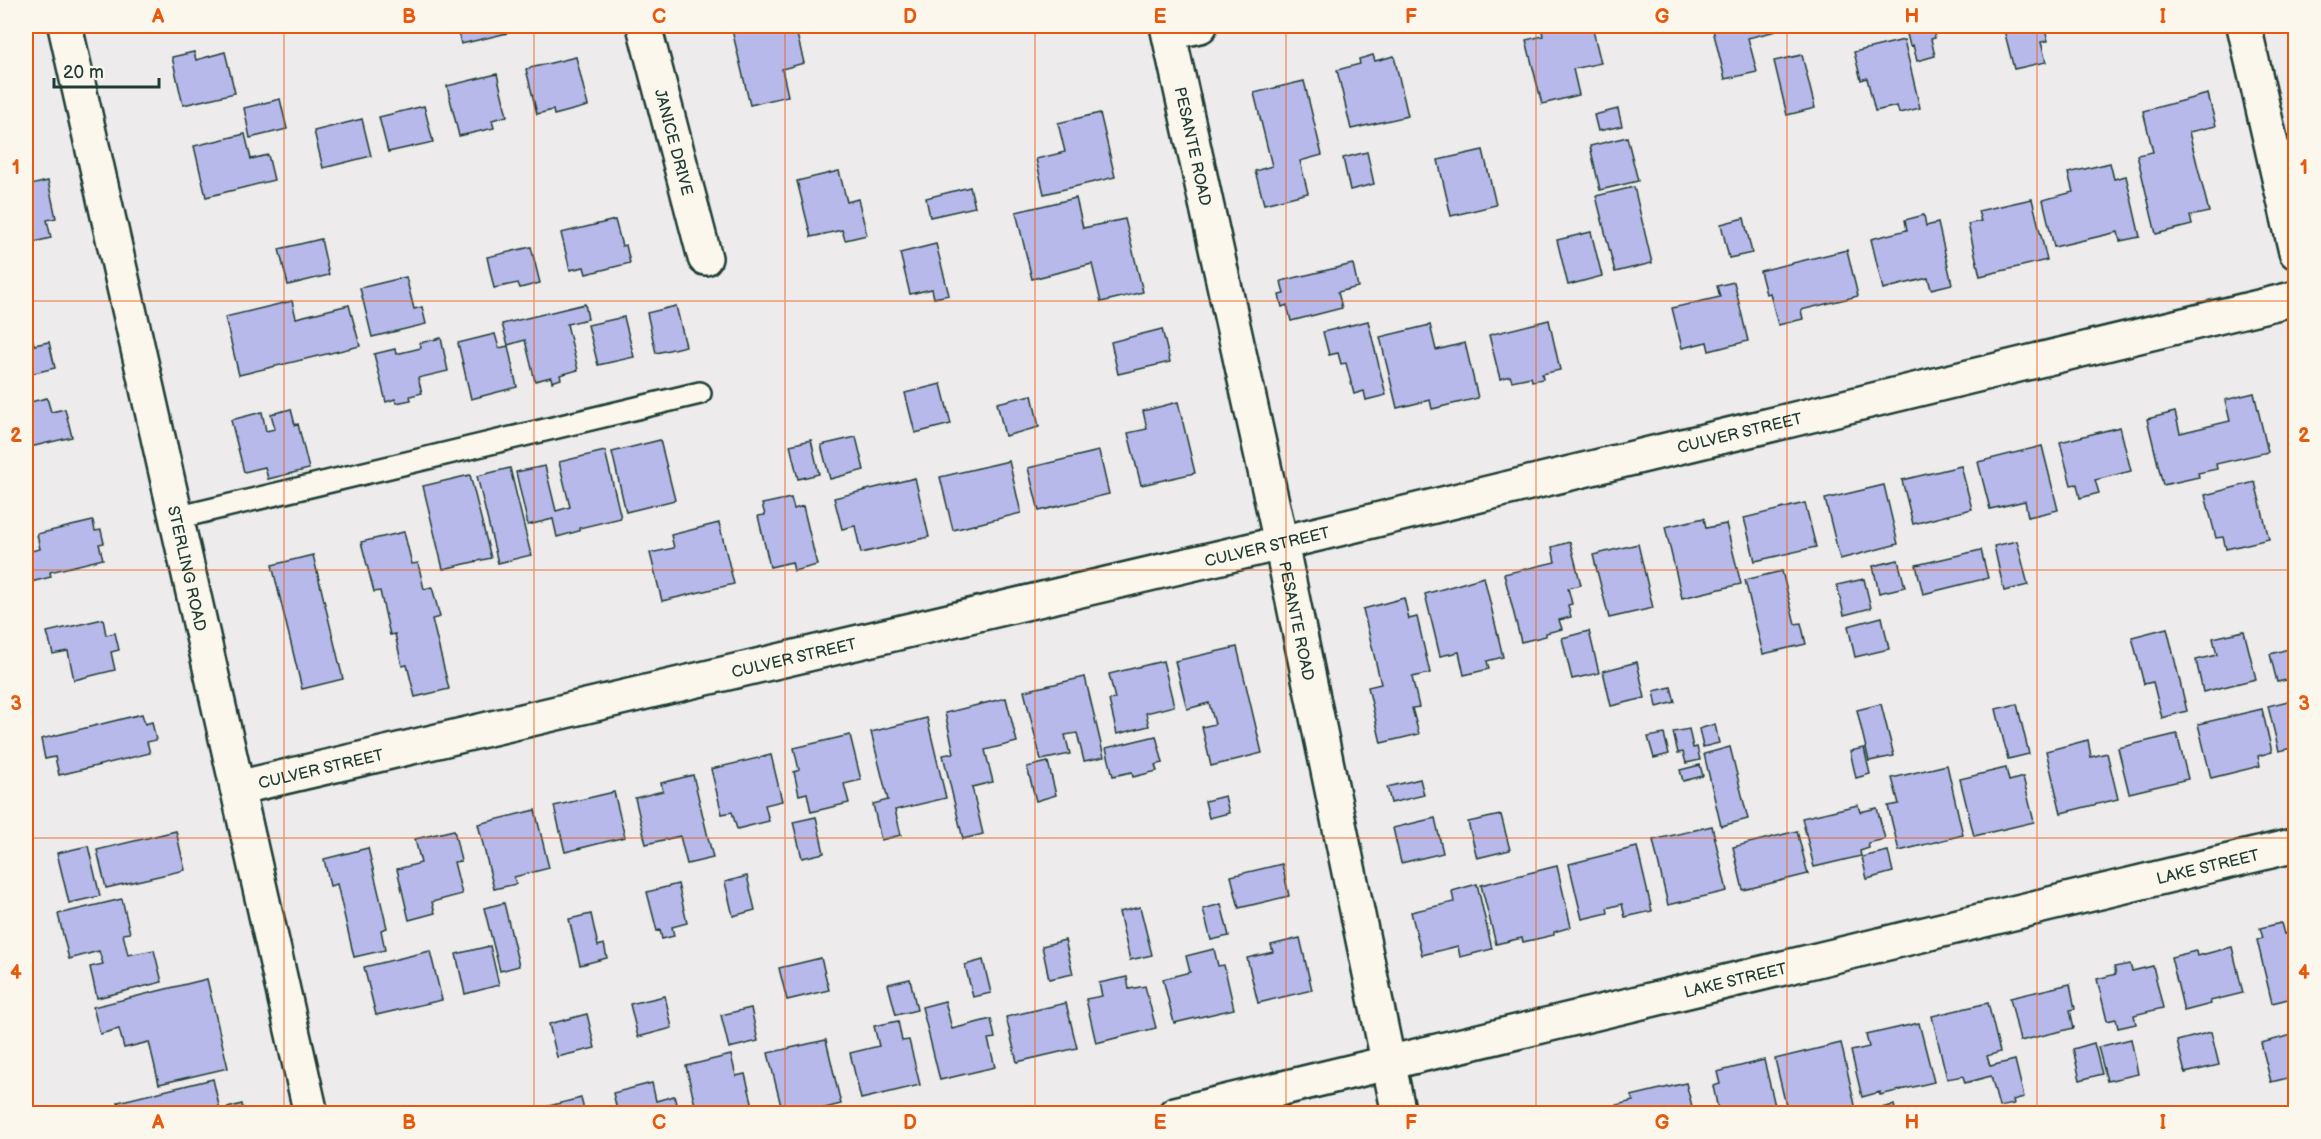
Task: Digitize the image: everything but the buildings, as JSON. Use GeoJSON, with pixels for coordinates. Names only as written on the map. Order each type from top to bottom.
{"type":"FeatureCollection","features":[{"type":"Feature","properties":{"kind":"street","name":"STERLING ROAD"},"geometry":{"type":"LineString","coordinates":[[65,26],[311,1113]]}},
{"type":"Feature","properties":{"kind":"street","name":"JANICE DRIVE"},"geometry":{"type":"LineString","coordinates":[[644,26],[705,258]]}},
{"type":"Feature","properties":{"kind":"street"},"geometry":{"type":"LineString","coordinates":[[1168,29],[1200,26]]}},
{"type":"Feature","properties":{"kind":"street"},"geometry":{"type":"LineString","coordinates":[[2244,26],[2295,252]]}},
{"type":"Feature","properties":{"kind":"street","name":"PESANTE ROAD"},"geometry":{"type":"LineString","coordinates":[[1168,29],[1281,543],[1399,1113]]}},
{"type":"Feature","properties":{"kind":"street","name":"CULVER STREET"},"geometry":{"type":"LineString","coordinates":[[237,789],[1281,543],[2295,298]]}},
{"type":"Feature","properties":{"kind":"street","name":"LAKE STREET"},"geometry":{"type":"LineString","coordinates":[[1175,1113],[1388,1064],[2295,844]]}},
{"type":"Feature","properties":{"kind":"lane"},"geometry":{"type":"LineString","coordinates":[[176,519],[700,393]]}}]}
